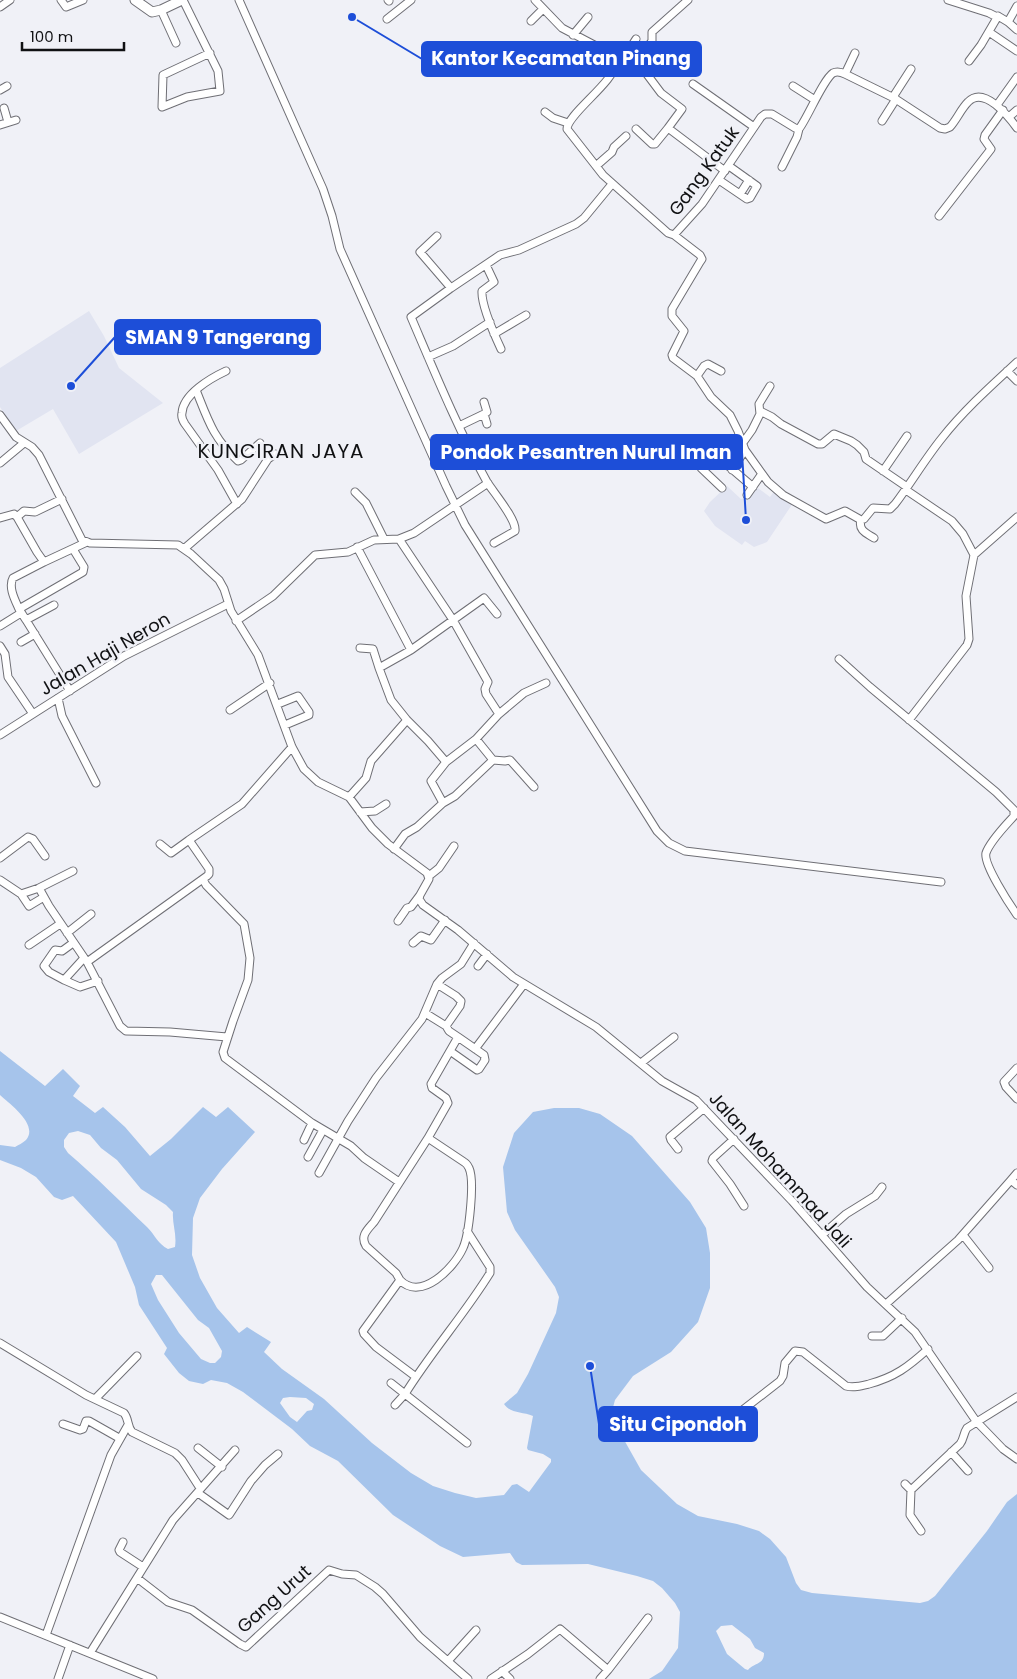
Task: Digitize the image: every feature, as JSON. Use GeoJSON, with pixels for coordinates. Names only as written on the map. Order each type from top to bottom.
{"type":"FeatureCollection","features":[{"type":"Feature","properties":{"kind":"main road"},"geometry":{"type":"LineString","coordinates":[[135,0],[152,12],[183,0]]}},
{"type":"Feature","properties":{"kind":"street"},"geometry":{"type":"LineString","coordinates":[[0,7],[10,0]]}},
{"type":"Feature","properties":{"kind":"street"},"geometry":{"type":"LineString","coordinates":[[60,0],[66,8],[84,0]]}},
{"type":"Feature","properties":{"kind":"street"},"geometry":{"type":"LineString","coordinates":[[183,0],[210,53],[218,71],[220,91],[187,97],[162,107],[163,75],[210,53]]}},
{"type":"Feature","properties":{"kind":"street"},"geometry":{"type":"LineString","coordinates":[[239,0],[323,188],[340,249],[465,525],[652,822],[669,843],[685,851],[941,882]]}},
{"type":"Feature","properties":{"kind":"street"},"geometry":{"type":"LineString","coordinates":[[387,20],[411,0]]}},
{"type":"Feature","properties":{"kind":"street"},"geometry":{"type":"LineString","coordinates":[[535,0],[562,28],[602,49],[616,62]]}},
{"type":"Feature","properties":{"kind":"street"},"geometry":{"type":"LineString","coordinates":[[636,63],[652,41],[652,32],[688,0]]}},
{"type":"Feature","properties":{"kind":"street"},"geometry":{"type":"LineString","coordinates":[[948,0],[998,16],[1017,30]]}},
{"type":"Feature","properties":{"kind":"street"},"geometry":{"type":"LineString","coordinates":[[1008,22],[1017,6]]}},
{"type":"Feature","properties":{"kind":"street"},"geometry":{"type":"LineString","coordinates":[[531,21],[543,9]]}},
{"type":"Feature","properties":{"kind":"street"},"geometry":{"type":"LineString","coordinates":[[160,10],[176,43]]}},
{"type":"Feature","properties":{"kind":"street"},"geometry":{"type":"LineString","coordinates":[[573,35],[588,17]]}},
{"type":"Feature","properties":{"kind":"street"},"geometry":{"type":"LineString","coordinates":[[969,61],[997,17]]}},
{"type":"Feature","properties":{"kind":"street"},"geometry":{"type":"LineString","coordinates":[[989,32],[1017,51]]}},
{"type":"Feature","properties":{"kind":"street"},"geometry":{"type":"LineString","coordinates":[[545,112],[553,118],[568,123],[588,103],[614,70],[616,62],[624,58],[636,39]]}},
{"type":"Feature","properties":{"kind":"street"},"geometry":{"type":"LineString","coordinates":[[845,74],[856,53]]}},
{"type":"Feature","properties":{"kind":"street"},"geometry":{"type":"LineString","coordinates":[[624,58],[636,63],[645,70],[661,93],[684,108],[655,144],[652,144],[636,129]]}},
{"type":"Feature","properties":{"kind":"street"},"geometry":{"type":"LineString","coordinates":[[645,70],[650,66],[657,65]]}},
{"type":"Feature","properties":{"kind":"street"},"geometry":{"type":"LineString","coordinates":[[882,120],[911,69]]}},
{"type":"Feature","properties":{"kind":"street"},"geometry":{"type":"LineString","coordinates":[[782,167],[798,137],[799,129],[815,100],[833,73],[837,72],[845,74],[894,98],[940,128],[950,127],[973,98],[983,98],[997,104],[1017,128]]}},
{"type":"Feature","properties":{"kind":"street"},"geometry":{"type":"LineString","coordinates":[[997,104],[1017,77]]}},
{"type":"Feature","properties":{"kind":"street"},"geometry":{"type":"LineString","coordinates":[[693,84],[754,127]]}},
{"type":"Feature","properties":{"kind":"street"},"geometry":{"type":"LineString","coordinates":[[793,86],[815,100]]}},
{"type":"Feature","properties":{"kind":"street"},"geometry":{"type":"LineString","coordinates":[[4,108],[8,122]]}},
{"type":"Feature","properties":{"kind":"street"},"geometry":{"type":"LineString","coordinates":[[939,216],[991,149],[984,139],[985,135],[1003,110]]}},
{"type":"Feature","properties":{"kind":"street"},"geometry":{"type":"LineString","coordinates":[[1009,117],[1017,110]]}},
{"type":"Feature","properties":{"kind":"street","name":"Gang Katuk"},"geometry":{"type":"LineString","coordinates":[[568,123],[568,132],[612,184],[674,235],[699,208],[761,117],[768,114],[799,129]]}},
{"type":"Feature","properties":{"kind":"street"},"geometry":{"type":"LineString","coordinates":[[0,125],[16,120]]}},
{"type":"Feature","properties":{"kind":"street"},"geometry":{"type":"LineString","coordinates":[[668,128],[727,169],[749,180],[740,194],[719,180]]}},
{"type":"Feature","properties":{"kind":"street"},"geometry":{"type":"LineString","coordinates":[[596,166],[626,136]]}},
{"type":"Feature","properties":{"kind":"street"},"geometry":{"type":"LineString","coordinates":[[494,543],[516,530],[506,508],[488,483],[458,426],[411,317],[500,256],[519,250],[576,224],[584,218],[612,184]]}},
{"type":"Feature","properties":{"kind":"street"},"geometry":{"type":"LineString","coordinates":[[674,235],[700,255],[702,259],[671,312],[684,331],[672,356],[673,358],[697,376],[711,397],[730,415],[744,447],[761,475],[783,495],[823,519],[828,519],[845,511],[861,520]]}},
{"type":"Feature","properties":{"kind":"street"},"geometry":{"type":"LineString","coordinates":[[437,236],[420,252],[451,288]]}},
{"type":"Feature","properties":{"kind":"street"},"geometry":{"type":"LineString","coordinates":[[486,265],[494,282],[482,291],[482,296],[494,334],[501,349]]}},
{"type":"Feature","properties":{"kind":"street"},"geometry":{"type":"LineString","coordinates":[[494,334],[526,315]]}},
{"type":"Feature","properties":{"kind":"street"},"geometry":{"type":"LineString","coordinates":[[428,357],[453,346],[490,322]]}},
{"type":"Feature","properties":{"kind":"street"},"geometry":{"type":"LineString","coordinates":[[874,538],[861,529],[861,520],[873,508],[890,509],[941,438],[1017,362]]}},
{"type":"Feature","properties":{"kind":"street"},"geometry":{"type":"LineString","coordinates":[[697,376],[704,366],[708,364],[721,371]]}},
{"type":"Feature","properties":{"kind":"street"},"geometry":{"type":"LineString","coordinates":[[226,371],[206,381],[196,390],[183,409],[182,416],[185,424],[218,470],[237,504]]}},
{"type":"Feature","properties":{"kind":"street"},"geometry":{"type":"LineString","coordinates":[[1007,371],[1017,380]]}},
{"type":"Feature","properties":{"kind":"street"},"geometry":{"type":"LineString","coordinates":[[732,470],[760,411],[759,404],[770,386]]}},
{"type":"Feature","properties":{"kind":"street"},"geometry":{"type":"LineString","coordinates":[[196,390],[215,436],[238,461],[242,460],[260,443]]}},
{"type":"Feature","properties":{"kind":"street"},"geometry":{"type":"LineString","coordinates":[[458,426],[487,412],[484,402]]}},
{"type":"Feature","properties":{"kind":"street"},"geometry":{"type":"LineString","coordinates":[[760,411],[818,444],[822,444],[834,434],[851,441],[863,450],[866,459],[946,516],[966,538],[974,555],[966,596],[969,639],[967,645],[909,720]]}},
{"type":"Feature","properties":{"kind":"street"},"geometry":{"type":"LineString","coordinates":[[484,414],[487,424]]}},
{"type":"Feature","properties":{"kind":"street"},"geometry":{"type":"LineString","coordinates":[[0,415],[13,434],[39,455],[79,536],[87,542]]}},
{"type":"Feature","properties":{"kind":"street"},"geometry":{"type":"LineString","coordinates":[[883,471],[907,436]]}},
{"type":"Feature","properties":{"kind":"street"},"geometry":{"type":"LineString","coordinates":[[0,463],[24,443]]}},
{"type":"Feature","properties":{"kind":"street"},"geometry":{"type":"LineString","coordinates":[[722,488],[701,468],[702,462],[712,452],[753,487]]}},
{"type":"Feature","properties":{"kind":"street"},"geometry":{"type":"LineString","coordinates":[[184,548],[237,504],[251,487],[268,459],[274,454]]}},
{"type":"Feature","properties":{"kind":"street"},"geometry":{"type":"LineString","coordinates":[[747,495],[761,475]]}},
{"type":"Feature","properties":{"kind":"street"},"geometry":{"type":"LineString","coordinates":[[236,621],[273,596],[315,555],[320,553],[348,552],[374,540],[399,539],[414,533],[488,483]]}},
{"type":"Feature","properties":{"kind":"street"},"geometry":{"type":"LineString","coordinates":[[355,492],[366,503],[384,539]]}},
{"type":"Feature","properties":{"kind":"street"},"geometry":{"type":"LineString","coordinates":[[17,517],[24,511],[35,512],[62,499]]}},
{"type":"Feature","properties":{"kind":"street"},"geometry":{"type":"LineString","coordinates":[[0,518],[14,514],[44,562]]}},
{"type":"Feature","properties":{"kind":"street"},"geometry":{"type":"LineString","coordinates":[[974,555],[1017,517]]}},
{"type":"Feature","properties":{"kind":"street"},"geometry":{"type":"LineString","coordinates":[[399,539],[453,620],[488,682],[486,694],[499,714]]}},
{"type":"Feature","properties":{"kind":"street"},"geometry":{"type":"LineString","coordinates":[[70,690],[20,611],[14,598],[11,580],[87,542],[170,544],[184,548],[220,580],[236,621],[258,655],[278,704],[292,747],[300,763],[310,776],[318,782],[349,797],[372,828],[394,849],[425,871],[429,876]]}},
{"type":"Feature","properties":{"kind":"street"},"geometry":{"type":"LineString","coordinates":[[357,547],[410,650]]}},
{"type":"Feature","properties":{"kind":"street"},"geometry":{"type":"LineString","coordinates":[[0,626],[20,611],[83,572],[84,567],[73,549]]}},
{"type":"Feature","properties":{"kind":"street"},"geometry":{"type":"LineString","coordinates":[[379,668],[410,650],[484,598],[496,614]]}},
{"type":"Feature","properties":{"kind":"street","name":"Jalan Haji Neron"},"geometry":{"type":"LineString","coordinates":[[0,735],[124,656],[228,604]]}},
{"type":"Feature","properties":{"kind":"street"},"geometry":{"type":"LineString","coordinates":[[26,620],[54,605]]}},
{"type":"Feature","properties":{"kind":"street"},"geometry":{"type":"LineString","coordinates":[[21,642],[35,634]]}},
{"type":"Feature","properties":{"kind":"street"},"geometry":{"type":"LineString","coordinates":[[0,646],[8,677],[33,714]]}},
{"type":"Feature","properties":{"kind":"street"},"geometry":{"type":"LineString","coordinates":[[360,648],[374,649],[391,700],[446,762]]}},
{"type":"Feature","properties":{"kind":"street"},"geometry":{"type":"LineString","coordinates":[[838,659],[996,792],[1014,810],[1014,816],[987,850],[985,859],[1004,896],[1017,915]]}},
{"type":"Feature","properties":{"kind":"street"},"geometry":{"type":"LineString","coordinates":[[230,710],[270,683]]}},
{"type":"Feature","properties":{"kind":"street"},"geometry":{"type":"LineString","coordinates":[[443,804],[431,781],[446,762],[476,739],[499,714],[524,693],[546,683]]}},
{"type":"Feature","properties":{"kind":"street"},"geometry":{"type":"LineString","coordinates":[[278,704],[298,696],[309,712],[308,715],[285,725]]}},
{"type":"Feature","properties":{"kind":"street"},"geometry":{"type":"LineString","coordinates":[[58,698],[62,716],[96,783]]}},
{"type":"Feature","properties":{"kind":"street"},"geometry":{"type":"LineString","coordinates":[[349,797],[366,778],[371,761],[407,720]]}},
{"type":"Feature","properties":{"kind":"street"},"geometry":{"type":"LineString","coordinates":[[476,739],[493,760],[505,762],[510,760],[534,787]]}},
{"type":"Feature","properties":{"kind":"street"},"geometry":{"type":"LineString","coordinates":[[160,844],[171,853],[242,804],[292,747]]}},
{"type":"Feature","properties":{"kind":"street"},"geometry":{"type":"LineString","coordinates":[[394,849],[405,834],[417,827],[454,796],[493,760]]}},
{"type":"Feature","properties":{"kind":"street"},"geometry":{"type":"LineString","coordinates":[[360,812],[375,811],[386,804]]}},
{"type":"Feature","properties":{"kind":"street"},"geometry":{"type":"LineString","coordinates":[[0,858],[28,837],[33,838],[45,856]]}},
{"type":"Feature","properties":{"kind":"street"},"geometry":{"type":"LineString","coordinates":[[64,980],[85,960],[209,874],[209,869],[189,840]]}},
{"type":"Feature","properties":{"kind":"street"},"geometry":{"type":"LineString","coordinates":[[398,921],[407,908],[411,907],[420,896],[429,876],[439,868],[454,846]]}},
{"type":"Feature","properties":{"kind":"street"},"geometry":{"type":"LineString","coordinates":[[21,894],[39,888],[72,871]]}},
{"type":"Feature","properties":{"kind":"street"},"geometry":{"type":"LineString","coordinates":[[203,879],[206,885],[244,924],[250,958],[248,980],[223,1052],[225,1058],[312,1123],[339,1139],[399,1182]]}},
{"type":"Feature","properties":{"kind":"street"},"geometry":{"type":"LineString","coordinates":[[0,880],[21,894],[29,906],[44,897]]}},
{"type":"Feature","properties":{"kind":"street"},"geometry":{"type":"LineString","coordinates":[[39,888],[60,924],[98,981],[120,1026],[126,1031],[170,1032],[228,1037]]}},
{"type":"Feature","properties":{"kind":"street","name":"Jalan Mohammad Jali"},"geometry":{"type":"LineString","coordinates":[[420,896],[419,899],[423,905],[474,943],[506,972],[596,1027],[662,1081],[690,1096],[704,1108],[734,1138],[822,1235],[866,1287],[916,1332],[976,1421],[1002,1449],[1017,1459]]}},
{"type":"Feature","properties":{"kind":"street"},"geometry":{"type":"LineString","coordinates":[[67,933],[91,914]]}},
{"type":"Feature","properties":{"kind":"street"},"geometry":{"type":"LineString","coordinates":[[412,943],[421,936],[431,940],[445,920]]}},
{"type":"Feature","properties":{"kind":"street"},"geometry":{"type":"LineString","coordinates":[[29,945],[60,924]]}},
{"type":"Feature","properties":{"kind":"street"},"geometry":{"type":"LineString","coordinates":[[72,942],[62,951],[55,950],[44,966],[49,972],[80,987],[98,981]]}},
{"type":"Feature","properties":{"kind":"street"},"geometry":{"type":"LineString","coordinates":[[319,1174],[348,1121],[376,1078],[416,1028],[425,1013],[437,984],[461,964],[474,943]]}},
{"type":"Feature","properties":{"kind":"street"},"geometry":{"type":"LineString","coordinates":[[478,966],[487,954]]}},
{"type":"Feature","properties":{"kind":"street"},"geometry":{"type":"LineString","coordinates":[[437,984],[461,1001],[460,1006],[446,1026]]}},
{"type":"Feature","properties":{"kind":"street"},"geometry":{"type":"LineString","coordinates":[[475,1049],[524,984]]}},
{"type":"Feature","properties":{"kind":"street"},"geometry":{"type":"LineString","coordinates":[[425,1013],[446,1026],[458,1038],[485,1058],[477,1070],[450,1051]]}},
{"type":"Feature","properties":{"kind":"street"},"geometry":{"type":"LineString","coordinates":[[640,1063],[674,1037]]}},
{"type":"Feature","properties":{"kind":"street"},"geometry":{"type":"LineString","coordinates":[[428,1138],[464,1162],[468,1167],[472,1184],[466,1240],[459,1255],[446,1272],[426,1286],[412,1287],[404,1284],[396,1272],[366,1246],[363,1240],[448,1103],[446,1098],[432,1088],[431,1084],[458,1038]]}},
{"type":"Feature","properties":{"kind":"street"},"geometry":{"type":"LineString","coordinates":[[1017,1068],[1004,1082],[1017,1099]]}},
{"type":"Feature","properties":{"kind":"street"},"geometry":{"type":"LineString","coordinates":[[678,1149],[670,1137],[704,1108]]}},
{"type":"Feature","properties":{"kind":"street"},"geometry":{"type":"LineString","coordinates":[[304,1140],[312,1123]]}},
{"type":"Feature","properties":{"kind":"street"},"geometry":{"type":"LineString","coordinates":[[308,1156],[323,1130]]}},
{"type":"Feature","properties":{"kind":"street"},"geometry":{"type":"LineString","coordinates":[[734,1138],[712,1161],[744,1206]]}},
{"type":"Feature","properties":{"kind":"street"},"geometry":{"type":"LineString","coordinates":[[886,1304],[963,1235],[1017,1173]]}},
{"type":"Feature","properties":{"kind":"street"},"geometry":{"type":"LineString","coordinates":[[1011,1180],[1017,1186]]}},
{"type":"Feature","properties":{"kind":"street"},"geometry":{"type":"LineString","coordinates":[[822,1235],[846,1214],[876,1196],[882,1187]]}},
{"type":"Feature","properties":{"kind":"street"},"geometry":{"type":"LineString","coordinates":[[395,1405],[466,1309],[490,1272],[490,1267],[467,1230]]}},
{"type":"Feature","properties":{"kind":"street"},"geometry":{"type":"LineString","coordinates":[[963,1235],[988,1268]]}},
{"type":"Feature","properties":{"kind":"street"},"geometry":{"type":"LineString","coordinates":[[400,1280],[365,1328],[364,1334],[376,1347],[416,1377]]}},
{"type":"Feature","properties":{"kind":"street"},"geometry":{"type":"LineString","coordinates":[[872,1336],[883,1336],[902,1318]]}},
{"type":"Feature","properties":{"kind":"street"},"geometry":{"type":"LineString","coordinates":[[0,1342],[86,1395],[124,1413],[128,1418],[128,1425],[132,1432],[175,1453],[182,1460],[199,1490],[229,1515],[251,1481],[278,1454]]}},
{"type":"Feature","properties":{"kind":"street"},"geometry":{"type":"LineString","coordinates":[[719,1433],[740,1412],[780,1381],[784,1376],[785,1363],[795,1352],[801,1351],[805,1353],[846,1386],[850,1387],[862,1386],[890,1377],[909,1366],[928,1349]]}},
{"type":"Feature","properties":{"kind":"street"},"geometry":{"type":"LineString","coordinates":[[95,1399],[137,1356]]}},
{"type":"Feature","properties":{"kind":"street"},"geometry":{"type":"LineString","coordinates":[[391,1383],[467,1443]]}},
{"type":"Feature","properties":{"kind":"street"},"geometry":{"type":"LineString","coordinates":[[921,1531],[910,1515],[911,1490],[963,1440],[963,1433],[967,1428],[1017,1397]]}},
{"type":"Feature","properties":{"kind":"street"},"geometry":{"type":"LineString","coordinates":[[63,1424],[80,1430],[83,1429],[86,1421],[89,1421],[119,1438]]}},
{"type":"Feature","properties":{"kind":"street"},"geometry":{"type":"LineString","coordinates":[[46,1635],[111,1455],[128,1425]]}},
{"type":"Feature","properties":{"kind":"street"},"geometry":{"type":"LineString","coordinates":[[198,1448],[222,1467]]}},
{"type":"Feature","properties":{"kind":"street"},"geometry":{"type":"LineString","coordinates":[[90,1653],[173,1520],[222,1467],[235,1450]]}},
{"type":"Feature","properties":{"kind":"street"},"geometry":{"type":"LineString","coordinates":[[951,1452],[968,1471]]}},
{"type":"Feature","properties":{"kind":"street"},"geometry":{"type":"LineString","coordinates":[[905,1484],[911,1490]]}},
{"type":"Feature","properties":{"kind":"street"},"geometry":{"type":"LineString","coordinates":[[123,1542],[119,1550],[120,1552],[143,1567]]}},
{"type":"Feature","properties":{"kind":"street","name":"Gang Urut"},"geometry":{"type":"LineString","coordinates":[[136,1578],[168,1602],[192,1610],[246,1647],[326,1572],[332,1570],[342,1574],[352,1574],[379,1590],[420,1637],[468,1679]]}},
{"type":"Feature","properties":{"kind":"street"},"geometry":{"type":"LineString","coordinates":[[0,1617],[153,1679]]}},
{"type":"Feature","properties":{"kind":"street"},"geometry":{"type":"LineString","coordinates":[[491,1679],[560,1629],[605,1675],[648,1618]]}},
{"type":"Feature","properties":{"kind":"street"},"geometry":{"type":"LineString","coordinates":[[448,1661],[476,1630]]}},
{"type":"Feature","properties":{"kind":"street"},"geometry":{"type":"LineString","coordinates":[[58,1679],[70,1645]]}},
{"type":"Feature","properties":{"kind":"street"},"geometry":{"type":"LineString","coordinates":[[502,1671],[510,1679]]}},
{"type":"Feature","properties":{"kind":"shaded area"},"geometry":{"type":"Polygon","coordinates":[[[89,311],[104,336],[119,368],[163,403],[79,454],[53,409],[16,431],[0,407],[0,368],[89,311]]]}},
{"type":"Feature","properties":{"kind":"shaded area"},"geometry":{"type":"Polygon","coordinates":[[[727,486],[741,499],[750,497],[758,488],[770,497],[775,490],[793,503],[767,542],[754,547],[745,541],[742,545],[715,526],[704,511],[710,502],[727,486]]]}},
{"type":"Feature","properties":{"kind":"water"},"geometry":{"type":"Polygon","coordinates":[[[0,1051],[45,1086],[63,1069],[80,1086],[73,1096],[95,1113],[103,1107],[125,1127],[150,1156],[171,1139],[203,1107],[216,1117],[228,1107],[255,1132],[222,1169],[200,1198],[193,1218],[192,1255],[200,1278],[217,1308],[239,1333],[247,1327],[271,1342],[264,1352],[282,1369],[324,1399],[372,1443],[411,1473],[433,1486],[476,1498],[504,1495],[512,1485],[517,1484],[529,1492],[551,1462],[551,1459],[543,1454],[528,1450],[527,1448],[533,1416],[513,1411],[504,1404],[517,1393],[528,1374],[556,1313],[559,1297],[555,1287],[515,1230],[507,1212],[503,1167],[514,1133],[533,1112],[554,1108],[579,1108],[600,1114],[632,1136],[690,1202],[706,1228],[710,1253],[710,1288],[698,1322],[671,1352],[633,1376],[615,1400],[612,1411],[614,1422],[641,1470],[677,1504],[698,1516],[737,1524],[759,1531],[770,1539],[786,1557],[796,1583],[801,1590],[812,1593],[920,1603],[928,1601],[935,1596],[987,1531],[1007,1502],[1017,1494],[1017,1679],[649,1679],[662,1671],[678,1648],[680,1612],[662,1588],[653,1581],[588,1564],[522,1565],[516,1562],[510,1553],[463,1557],[440,1546],[393,1515],[338,1461],[310,1446],[292,1429],[243,1392],[227,1383],[211,1380],[203,1384],[189,1381],[179,1373],[164,1354],[167,1348],[139,1305],[135,1287],[116,1242],[73,1196],[62,1200],[54,1197],[36,1177],[21,1168],[0,1160],[0,1145],[15,1147],[22,1143],[29,1134],[29,1128],[22,1115],[0,1095],[0,1051]],[[78,1131],[69,1133],[64,1140],[64,1147],[68,1153],[147,1227],[162,1245],[168,1249],[175,1247],[173,1212],[166,1205],[141,1189],[117,1160],[101,1148],[90,1135],[78,1131]],[[156,1275],[151,1284],[158,1300],[179,1333],[201,1359],[215,1363],[221,1357],[222,1351],[209,1328],[198,1320],[162,1275],[156,1275]],[[283,1398],[280,1403],[290,1417],[297,1422],[307,1411],[312,1410],[314,1404],[306,1398],[283,1398]],[[732,1625],[721,1626],[716,1631],[727,1654],[748,1670],[761,1662],[764,1653],[755,1648],[750,1639],[732,1625]]]}},
{"type":"Feature","properties":{"kind":"place","name":"Kantor Kecamatan Pinang"},"geometry":{"type":"Point","coordinates":[352,17]}},
{"type":"Feature","properties":{"kind":"place","name":"SMAN 9 Tangerang"},"geometry":{"type":"Point","coordinates":[71,386]}},
{"type":"Feature","properties":{"kind":"place","name":"Pondok Pesantren Nurul Iman"},"geometry":{"type":"Point","coordinates":[746,520]}},
{"type":"Feature","properties":{"kind":"place","name":"Situ Cipondoh"},"geometry":{"type":"Point","coordinates":[590,1366]}},
{"type":"Feature","properties":{"kind":"district","name":"KUNCIRAN JAYA"},"geometry":{"type":"Point","coordinates":[281,451]}}]}
